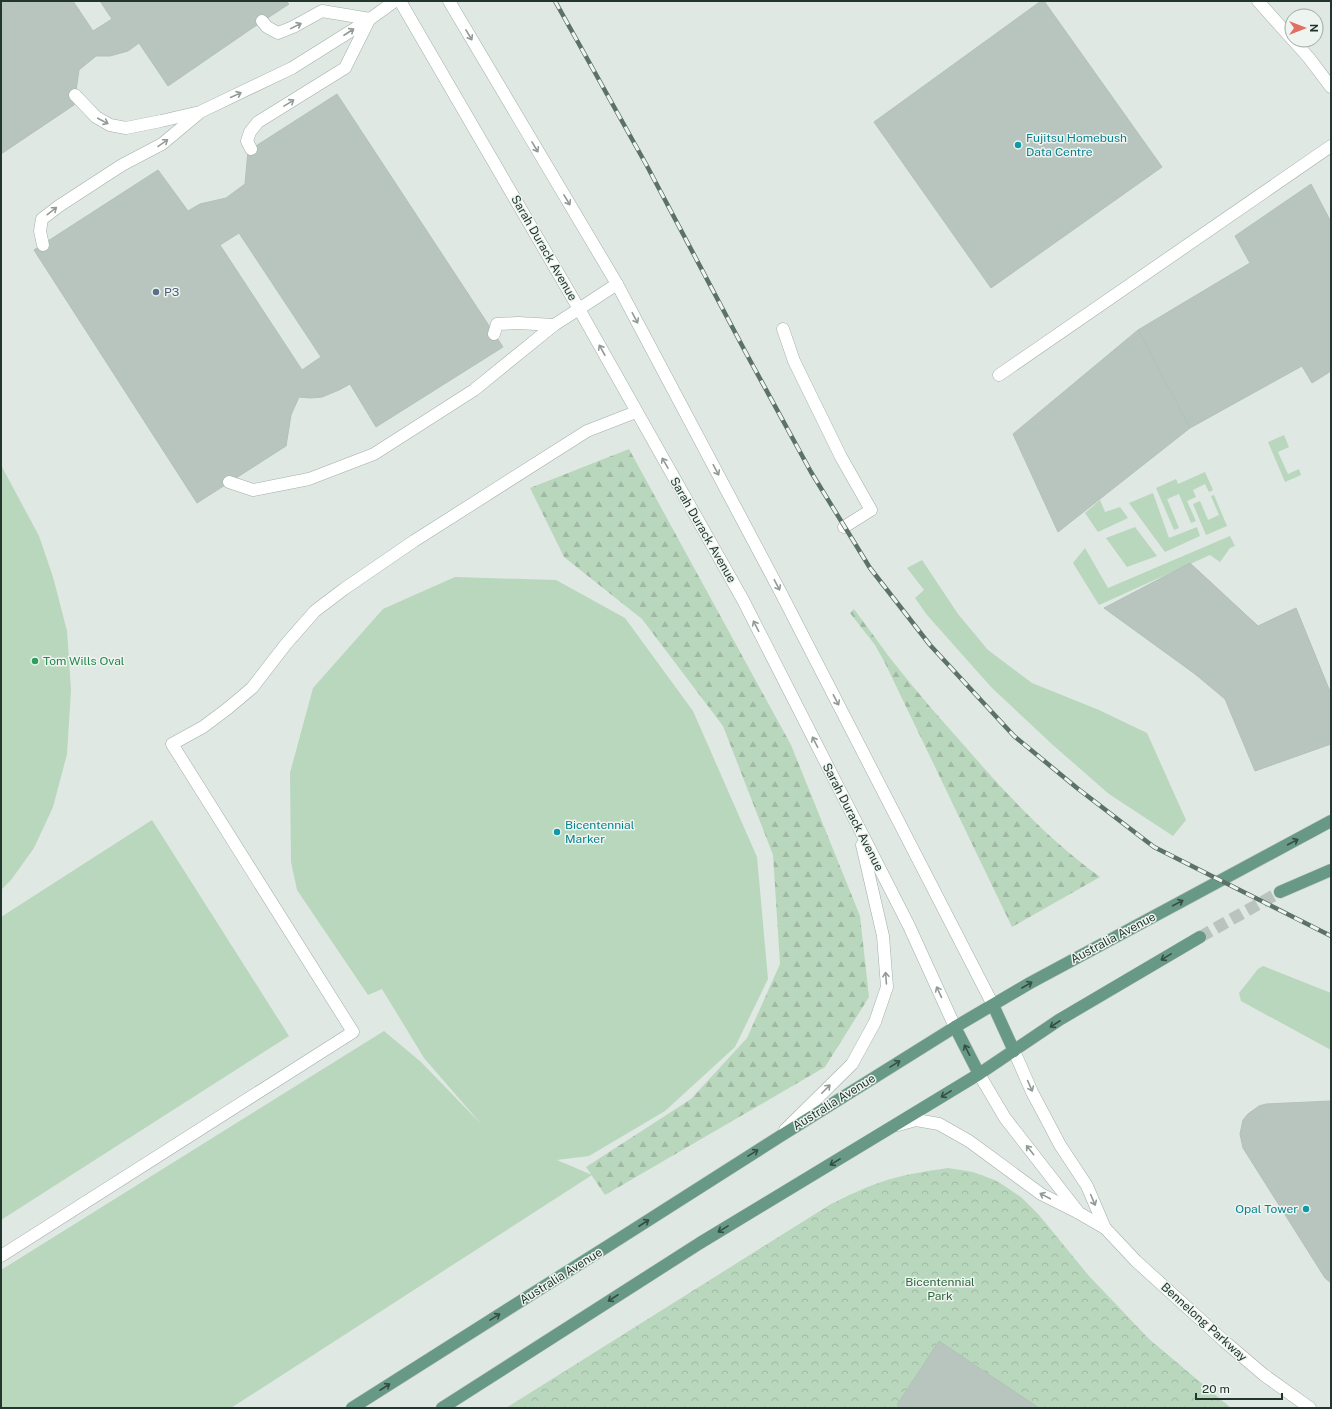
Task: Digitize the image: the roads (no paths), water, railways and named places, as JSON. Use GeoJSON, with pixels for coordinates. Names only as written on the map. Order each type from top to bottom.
{"type":"FeatureCollection","features":[{"type":"Feature","properties":{"kind":"main road","name":"Australia Avenue"},"geometry":{"type":"LineString","coordinates":[[352,1408],[779,1137],[993,1004],[1044,975],[1331,821]]}},
{"type":"Feature","properties":{"kind":"main road"},"geometry":{"type":"LineString","coordinates":[[1280,892],[1331,870]]}},
{"type":"Feature","properties":{"kind":"main road"},"geometry":{"type":"LineString","coordinates":[[442,1408],[700,1243],[979,1074],[1059,1020],[1200,936]]}},
{"type":"Feature","properties":{"kind":"main road"},"geometry":{"type":"LineString","coordinates":[[993,1004],[1014,1051]]}},
{"type":"Feature","properties":{"kind":"main road","name":"Sarah Durack Avenue"},"geometry":{"type":"LineString","coordinates":[[955,1027],[979,1074]]}},
{"type":"Feature","properties":{"kind":"street"},"geometry":{"type":"LineString","coordinates":[[75,95],[96,117],[110,125],[126,128],[200,112],[292,68],[370,19],[394,1]]}},
{"type":"Feature","properties":{"kind":"street","name":"Sarah Durack Avenue"},"geometry":{"type":"LineString","coordinates":[[400,1],[579,309],[743,600],[909,926],[955,1027]]}},
{"type":"Feature","properties":{"kind":"street"},"geometry":{"type":"LineString","coordinates":[[449,1],[617,284],[782,594],[993,1004]]}},
{"type":"Feature","properties":{"kind":"street"},"geometry":{"type":"LineString","coordinates":[[1258,1],[1284,31]]}},
{"type":"Feature","properties":{"kind":"street"},"geometry":{"type":"LineString","coordinates":[[262,21],[267,27],[278,33],[322,12],[370,19]]}},
{"type":"Feature","properties":{"kind":"street"},"geometry":{"type":"LineString","coordinates":[[252,149],[247,141],[250,132],[258,122],[345,68],[370,19]]}},
{"type":"Feature","properties":{"kind":"street"},"geometry":{"type":"LineString","coordinates":[[1300,48],[1331,87]]}},
{"type":"Feature","properties":{"kind":"street"},"geometry":{"type":"LineString","coordinates":[[43,244],[40,231],[42,219],[59,206],[116,169],[162,144],[200,112]]}},
{"type":"Feature","properties":{"kind":"street"},"geometry":{"type":"LineString","coordinates":[[999,375],[1331,146]]}},
{"type":"Feature","properties":{"kind":"street"},"geometry":{"type":"LineString","coordinates":[[229,482],[253,490],[309,479],[374,454],[474,390],[554,325],[617,284]]}},
{"type":"Feature","properties":{"kind":"street"},"geometry":{"type":"LineString","coordinates":[[494,334],[497,324],[518,323],[554,325]]}},
{"type":"Feature","properties":{"kind":"street"},"geometry":{"type":"LineString","coordinates":[[783,329],[794,361],[837,450],[871,510],[844,527]]}},
{"type":"Feature","properties":{"kind":"street"},"geometry":{"type":"LineString","coordinates":[[1,1256],[353,1032],[172,744],[209,722],[252,688],[286,644],[315,611],[344,588],[414,541],[586,432],[636,412]]}},
{"type":"Feature","properties":{"kind":"street"},"geometry":{"type":"LineString","coordinates":[[779,1137],[852,1064],[875,1022],[887,987],[883,936],[858,826]]}},
{"type":"Feature","properties":{"kind":"street","name":"Bennelong Parkway"},"geometry":{"type":"LineString","coordinates":[[1014,1051],[1032,1092],[1057,1138],[1087,1186],[1105,1228]]}},
{"type":"Feature","properties":{"kind":"street","name":"Bennelong Parkway"},"geometry":{"type":"LineString","coordinates":[[979,1074],[1005,1118],[1079,1213],[1105,1228],[1136,1261],[1224,1341],[1264,1375],[1310,1408]]}},
{"type":"Feature","properties":{"kind":"street"},"geometry":{"type":"LineString","coordinates":[[895,1125],[916,1120],[939,1124],[969,1140],[1041,1194],[1079,1213]]}},
{"type":"Feature","properties":{"kind":"tunnel"},"geometry":{"type":"LineString","coordinates":[[1200,937],[1280,892]]}},
{"type":"Feature","properties":{"kind":"railway"},"geometry":{"type":"LineString","coordinates":[[555,1],[647,166],[811,472],[870,568],[930,645],[1014,736],[1077,788],[1154,847],[1331,936]]}},
{"type":"Feature","properties":{"kind":"place","name":"Fujitsu Homebush Data Centre"},"geometry":{"type":"Point","coordinates":[1018,145]}},
{"type":"Feature","properties":{"kind":"place","name":"P3"},"geometry":{"type":"Point","coordinates":[156,292]}},
{"type":"Feature","properties":{"kind":"place","name":"Tom Wills Oval"},"geometry":{"type":"Point","coordinates":[35,661]}},
{"type":"Feature","properties":{"kind":"place","name":"Bicentennial Marker"},"geometry":{"type":"Point","coordinates":[557,832]}},
{"type":"Feature","properties":{"kind":"place","name":"Opal Tower"},"geometry":{"type":"Point","coordinates":[1306,1209]}},
{"type":"Feature","properties":{"kind":"park label","name":"Bicentennial Park"},"geometry":{"type":"Point","coordinates":[940,1289]}}]}
